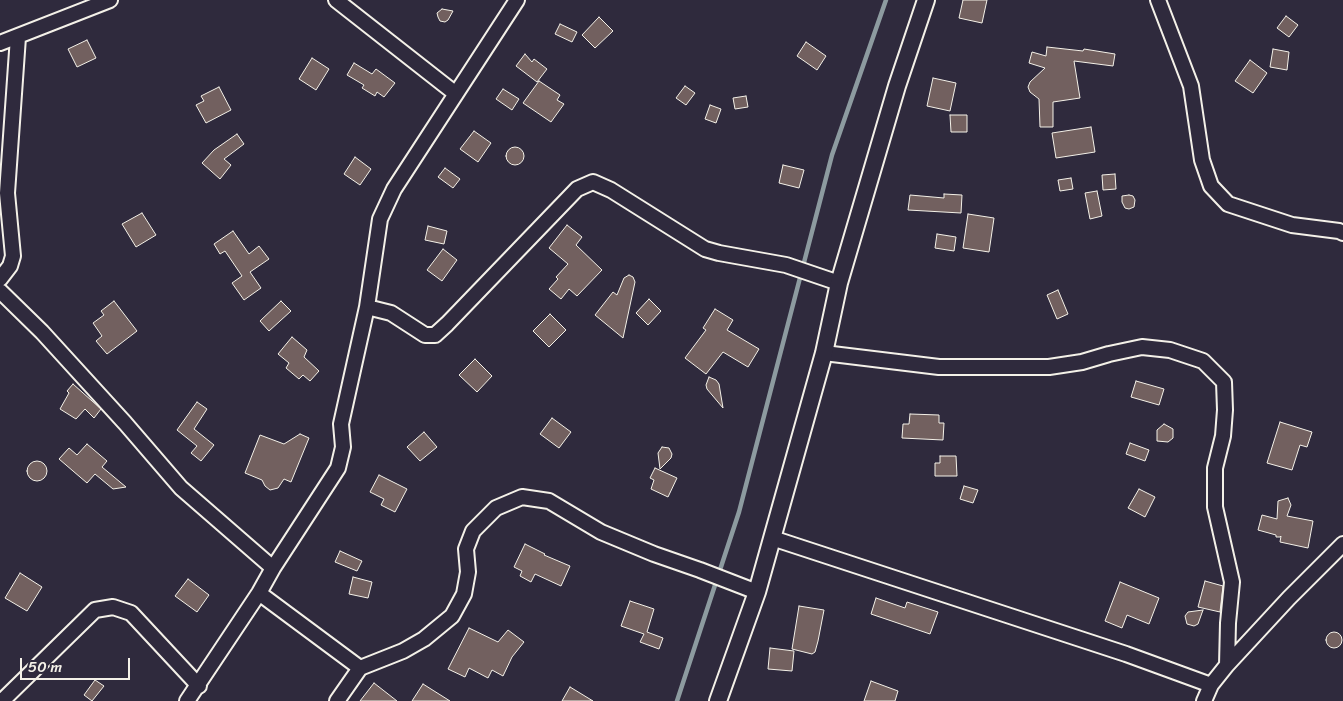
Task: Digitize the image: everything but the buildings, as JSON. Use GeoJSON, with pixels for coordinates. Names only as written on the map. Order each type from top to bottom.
{"type":"FeatureCollection","features":[{"type":"Feature","properties":{"kind":"street"},"geometry":{"type":"LineString","coordinates":[[0,44],[110,0]]}},
{"type":"Feature","properties":{"kind":"street"},"geometry":{"type":"LineString","coordinates":[[336,0],[456,94]]}},
{"type":"Feature","properties":{"kind":"street"},"geometry":{"type":"LineString","coordinates":[[187,701],[199,686],[259,593],[272,568],[338,468],[343,447],[341,424],[367,307],[380,218],[394,189],[517,0]]}},
{"type":"Feature","properties":{"kind":"street"},"geometry":{"type":"LineString","coordinates":[[718,701],[758,592],[824,353],[839,283],[897,86],[926,0]]}},
{"type":"Feature","properties":{"kind":"street"},"geometry":{"type":"LineString","coordinates":[[1158,0],[1191,86],[1202,160],[1211,186],[1228,204],[1292,225],[1343,233]]}},
{"type":"Feature","properties":{"kind":"street"},"geometry":{"type":"LineString","coordinates":[[0,278],[10,266],[13,256],[6,193],[18,37]]}},
{"type":"Feature","properties":{"kind":"street"},"geometry":{"type":"LineString","coordinates":[[367,307],[392,313],[425,336],[435,334],[447,324],[576,189],[593,182],[611,190],[705,249],[786,265],[839,283]]}},
{"type":"Feature","properties":{"kind":"street"},"geometry":{"type":"LineString","coordinates":[[0,291],[42,332],[181,488],[272,568]]}},
{"type":"Feature","properties":{"kind":"street"},"geometry":{"type":"LineString","coordinates":[[824,353],[939,367],[1048,367],[1082,362],[1142,347],[1170,350],[1204,361],[1224,382],[1225,410],[1223,436],[1215,468],[1215,507],[1232,582],[1228,623],[1227,665]]}},
{"type":"Feature","properties":{"kind":"street"},"geometry":{"type":"LineString","coordinates":[[337,701],[360,668],[403,651],[424,639],[452,616],[464,594],[468,572],[466,549],[473,531],[496,508],[522,497],[549,500],[601,532],[654,554],[758,592]]}},
{"type":"Feature","properties":{"kind":"street"},"geometry":{"type":"LineString","coordinates":[[772,538],[1126,654],[1211,685]]}},
{"type":"Feature","properties":{"kind":"street"},"geometry":{"type":"LineString","coordinates":[[1204,701],[1211,685],[1227,665],[1289,598],[1343,544]]}},
{"type":"Feature","properties":{"kind":"street"},"geometry":{"type":"LineString","coordinates":[[259,593],[360,668]]}},
{"type":"Feature","properties":{"kind":"street"},"geometry":{"type":"LineString","coordinates":[[2,701],[95,610],[113,608],[131,612],[199,686]]}},
{"type":"Feature","properties":{"kind":"waterway"},"geometry":{"type":"LineString","coordinates":[[677,701],[739,512],[832,155],[886,0]]}}]}
